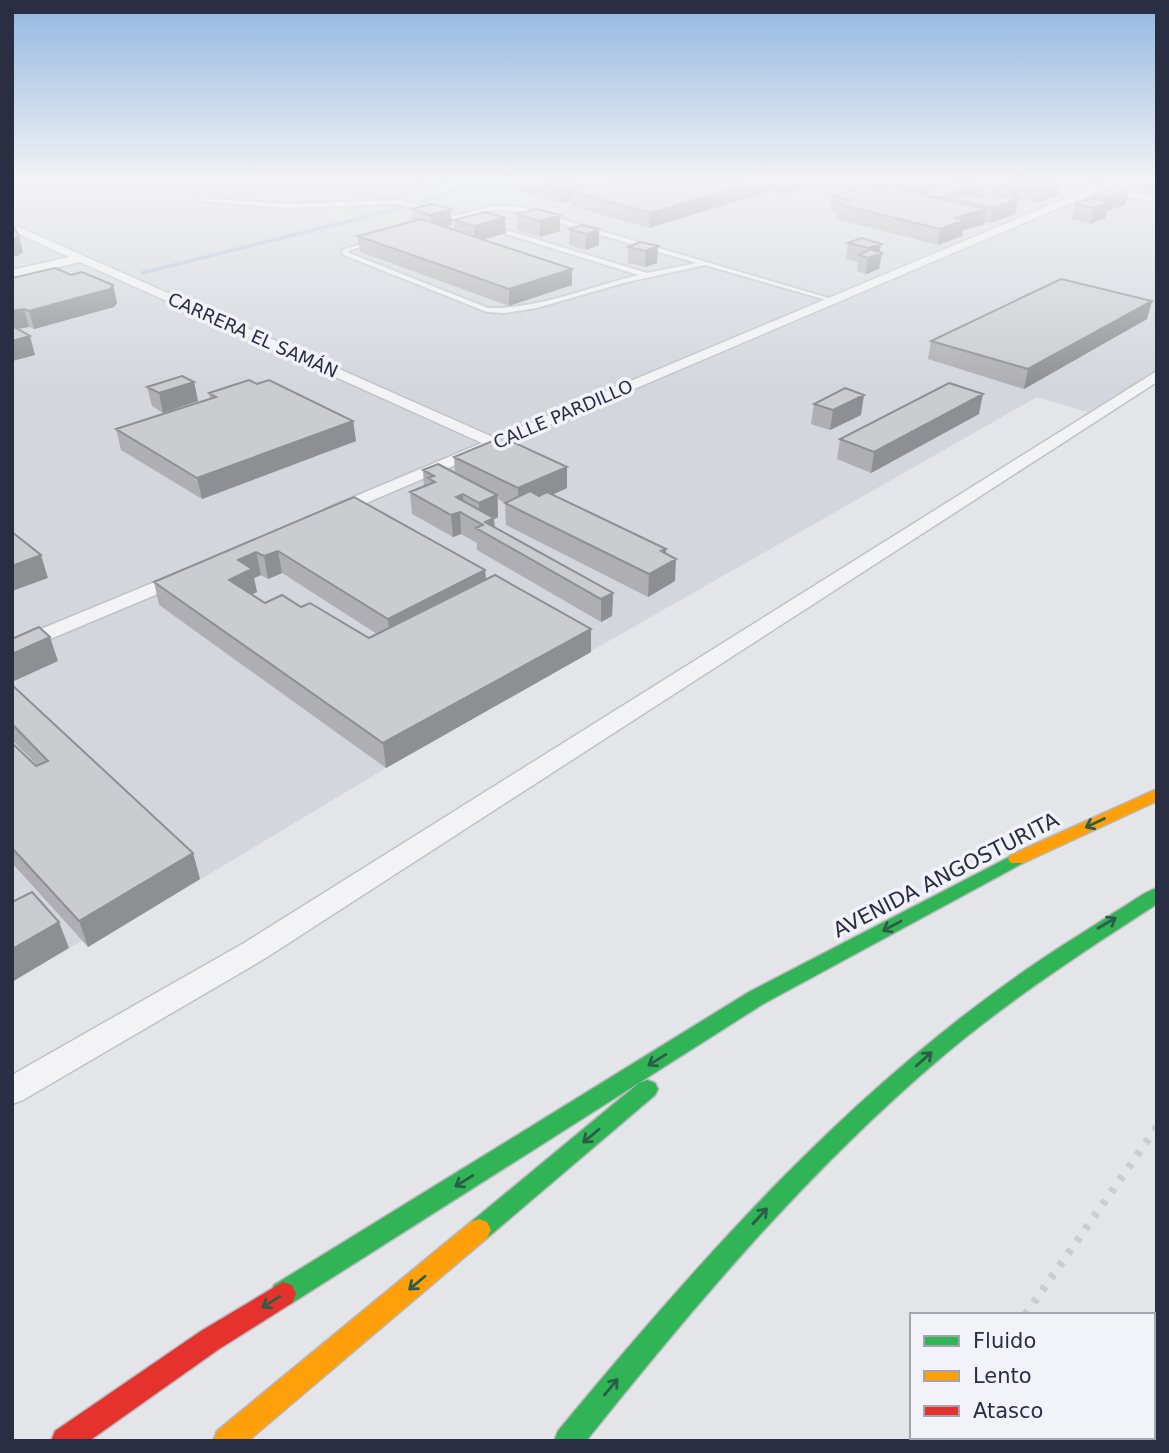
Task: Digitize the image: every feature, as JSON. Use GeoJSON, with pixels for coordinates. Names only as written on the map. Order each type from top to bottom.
{"type":"FeatureCollection","features":[{"type":"Feature","properties":{"kind":"highway","name":"AVENIDA ANGOSTURITA"},"geometry":{"type":"LineString","coordinates":[[756,998],[1015,860],[1157,794]]}},
{"type":"Feature","properties":{"kind":"highway"},"geometry":{"type":"LineString","coordinates":[[568,1441],[701,1279],[791,1183],[872,1105],[941,1043],[1020,982],[1096,930],[1157,895]]}},
{"type":"Feature","properties":{"kind":"highway"},"geometry":{"type":"LineString","coordinates":[[65,1441],[210,1340],[756,998]]}},
{"type":"Feature","properties":{"kind":"highway"},"geometry":{"type":"LineString","coordinates":[[227,1441],[756,998]]}},
{"type":"Feature","properties":{"kind":"street","name":"CARRERA EL SAMÁN"},"geometry":{"type":"LineString","coordinates":[[61,250],[494,443]]}},
{"type":"Feature","properties":{"kind":"street","name":"CALLE PARDILLO"},"geometry":{"type":"LineString","coordinates":[[316,520],[433,474],[494,443],[952,250]]}},
{"type":"Feature","properties":{"kind":"street"},"geometry":{"type":"LineString","coordinates":[[12,274],[80,258]]}},
{"type":"Feature","properties":{"kind":"street"},"geometry":{"type":"LineString","coordinates":[[12,1091],[254,951],[1157,375]]}},
{"type":"Feature","properties":{"kind":"street"},"geometry":{"type":"LineString","coordinates":[[12,649],[205,567]]}},
{"type":"Feature","properties":{"kind":"lane"},"geometry":{"type":"LineString","coordinates":[[345,250],[346,254],[487,310],[525,310],[646,275],[705,264]]}},
{"type":"Feature","properties":{"kind":"lane"},"geometry":{"type":"LineString","coordinates":[[564,250],[646,275]]}},
{"type":"Feature","properties":{"kind":"lane"},"geometry":{"type":"LineString","coordinates":[[657,250],[832,300]]}},
{"type":"Feature","properties":{"kind":"shaded area"},"geometry":{"type":"Polygon","coordinates":[[[12,250],[1157,250],[1157,375],[1093,414],[1037,397],[386,768],[88,947],[82,941],[12,981],[12,250]]]}},
{"type":"Feature","properties":{"kind":"building"},"geometry":{"type":"Polygon","coordinates":[[[397,250],[514,250],[572,269],[509,289],[397,250]]]}},
{"type":"Feature","properties":{"kind":"building"},"geometry":{"type":"Polygon","coordinates":[[[869,250],[882,253],[868,258],[859,255],[869,250]]]}},
{"type":"Feature","properties":{"kind":"building"},"geometry":{"type":"Polygon","coordinates":[[[55,268],[71,275],[82,272],[113,285],[110,289],[29,311],[12,311],[12,278],[55,268]]]}},
{"type":"Feature","properties":{"kind":"building"},"geometry":{"type":"Polygon","coordinates":[[[1061,279],[1152,301],[1028,369],[931,341],[1061,279]]]}},
{"type":"Feature","properties":{"kind":"building"},"geometry":{"type":"Polygon","coordinates":[[[12,326],[30,336],[12,341],[12,326]]]}},
{"type":"Feature","properties":{"kind":"building"},"geometry":{"type":"Polygon","coordinates":[[[182,376],[194,382],[159,393],[147,387],[182,376]]]}},
{"type":"Feature","properties":{"kind":"building"},"geometry":{"type":"Polygon","coordinates":[[[249,380],[257,384],[269,380],[353,421],[197,478],[116,429],[216,397],[209,393],[249,380]]]}},
{"type":"Feature","properties":{"kind":"building"},"geometry":{"type":"Polygon","coordinates":[[[949,383],[983,394],[874,452],[840,439],[949,383]]]}},
{"type":"Feature","properties":{"kind":"building"},"geometry":{"type":"Polygon","coordinates":[[[845,388],[864,395],[833,410],[814,404],[845,388]]]}},
{"type":"Feature","properties":{"kind":"building"},"geometry":{"type":"Polygon","coordinates":[[[502,437],[567,467],[518,488],[454,457],[502,437]]]}},
{"type":"Feature","properties":{"kind":"building"},"geometry":{"type":"Polygon","coordinates":[[[438,464],[497,495],[479,503],[463,494],[456,497],[494,518],[485,522],[613,593],[601,599],[476,528],[483,525],[460,512],[451,515],[410,492],[435,482],[428,478],[434,476],[423,470],[438,464]]]}},
{"type":"Feature","properties":{"kind":"building"},"geometry":{"type":"Polygon","coordinates":[[[530,491],[539,496],[547,492],[666,549],[661,551],[676,559],[649,574],[505,503],[530,491]]]}},
{"type":"Feature","properties":{"kind":"building"},"geometry":{"type":"Polygon","coordinates":[[[354,497],[485,570],[388,619],[278,551],[264,556],[256,552],[238,560],[252,569],[229,580],[265,603],[282,595],[301,607],[310,603],[369,638],[495,575],[591,629],[383,743],[154,582],[354,497]]]}},
{"type":"Feature","properties":{"kind":"building"},"geometry":{"type":"Polygon","coordinates":[[[12,532],[41,555],[12,566],[12,532]]]}},
{"type":"Feature","properties":{"kind":"building"},"geometry":{"type":"Polygon","coordinates":[[[39,627],[50,637],[12,654],[12,639],[39,627]]]}},
{"type":"Feature","properties":{"kind":"building"},"geometry":{"type":"Polygon","coordinates":[[[12,685],[193,853],[79,921],[12,848],[12,743],[36,766],[48,761],[12,724],[12,685]]]}},
{"type":"Feature","properties":{"kind":"building"},"geometry":{"type":"Polygon","coordinates":[[[32,892],[59,922],[12,949],[12,902],[32,892]]]}},
{"type":"Feature","properties":{"kind":"waterway"},"geometry":{"type":"LineString","coordinates":[[142,273],[234,250]]}},
{"type":"Feature","properties":{"kind":"railway"},"geometry":{"type":"LineString","coordinates":[[1026,1313],[1157,1127]]}},
{"type":"Feature","properties":{"kind":"traffic: fast"},"geometry":{"type":"LineString","coordinates":[[283,1294],[756,998],[1017,859]]}},
{"type":"Feature","properties":{"kind":"traffic: fast"},"geometry":{"type":"LineString","coordinates":[[568,1441],[714,1267],[765,1211],[873,1105],[1009,992],[1157,895]]}},
{"type":"Feature","properties":{"kind":"traffic: fast"},"geometry":{"type":"LineString","coordinates":[[479,1230],[647,1089]]}},
{"type":"Feature","properties":{"kind":"traffic: slow"},"geometry":{"type":"LineString","coordinates":[[1017,859],[1157,794]]}},
{"type":"Feature","properties":{"kind":"traffic: slow"},"geometry":{"type":"LineString","coordinates":[[227,1441],[479,1230]]}},
{"type":"Feature","properties":{"kind":"traffic: jam"},"geometry":{"type":"LineString","coordinates":[[65,1441],[210,1340],[283,1294]]}}]}
